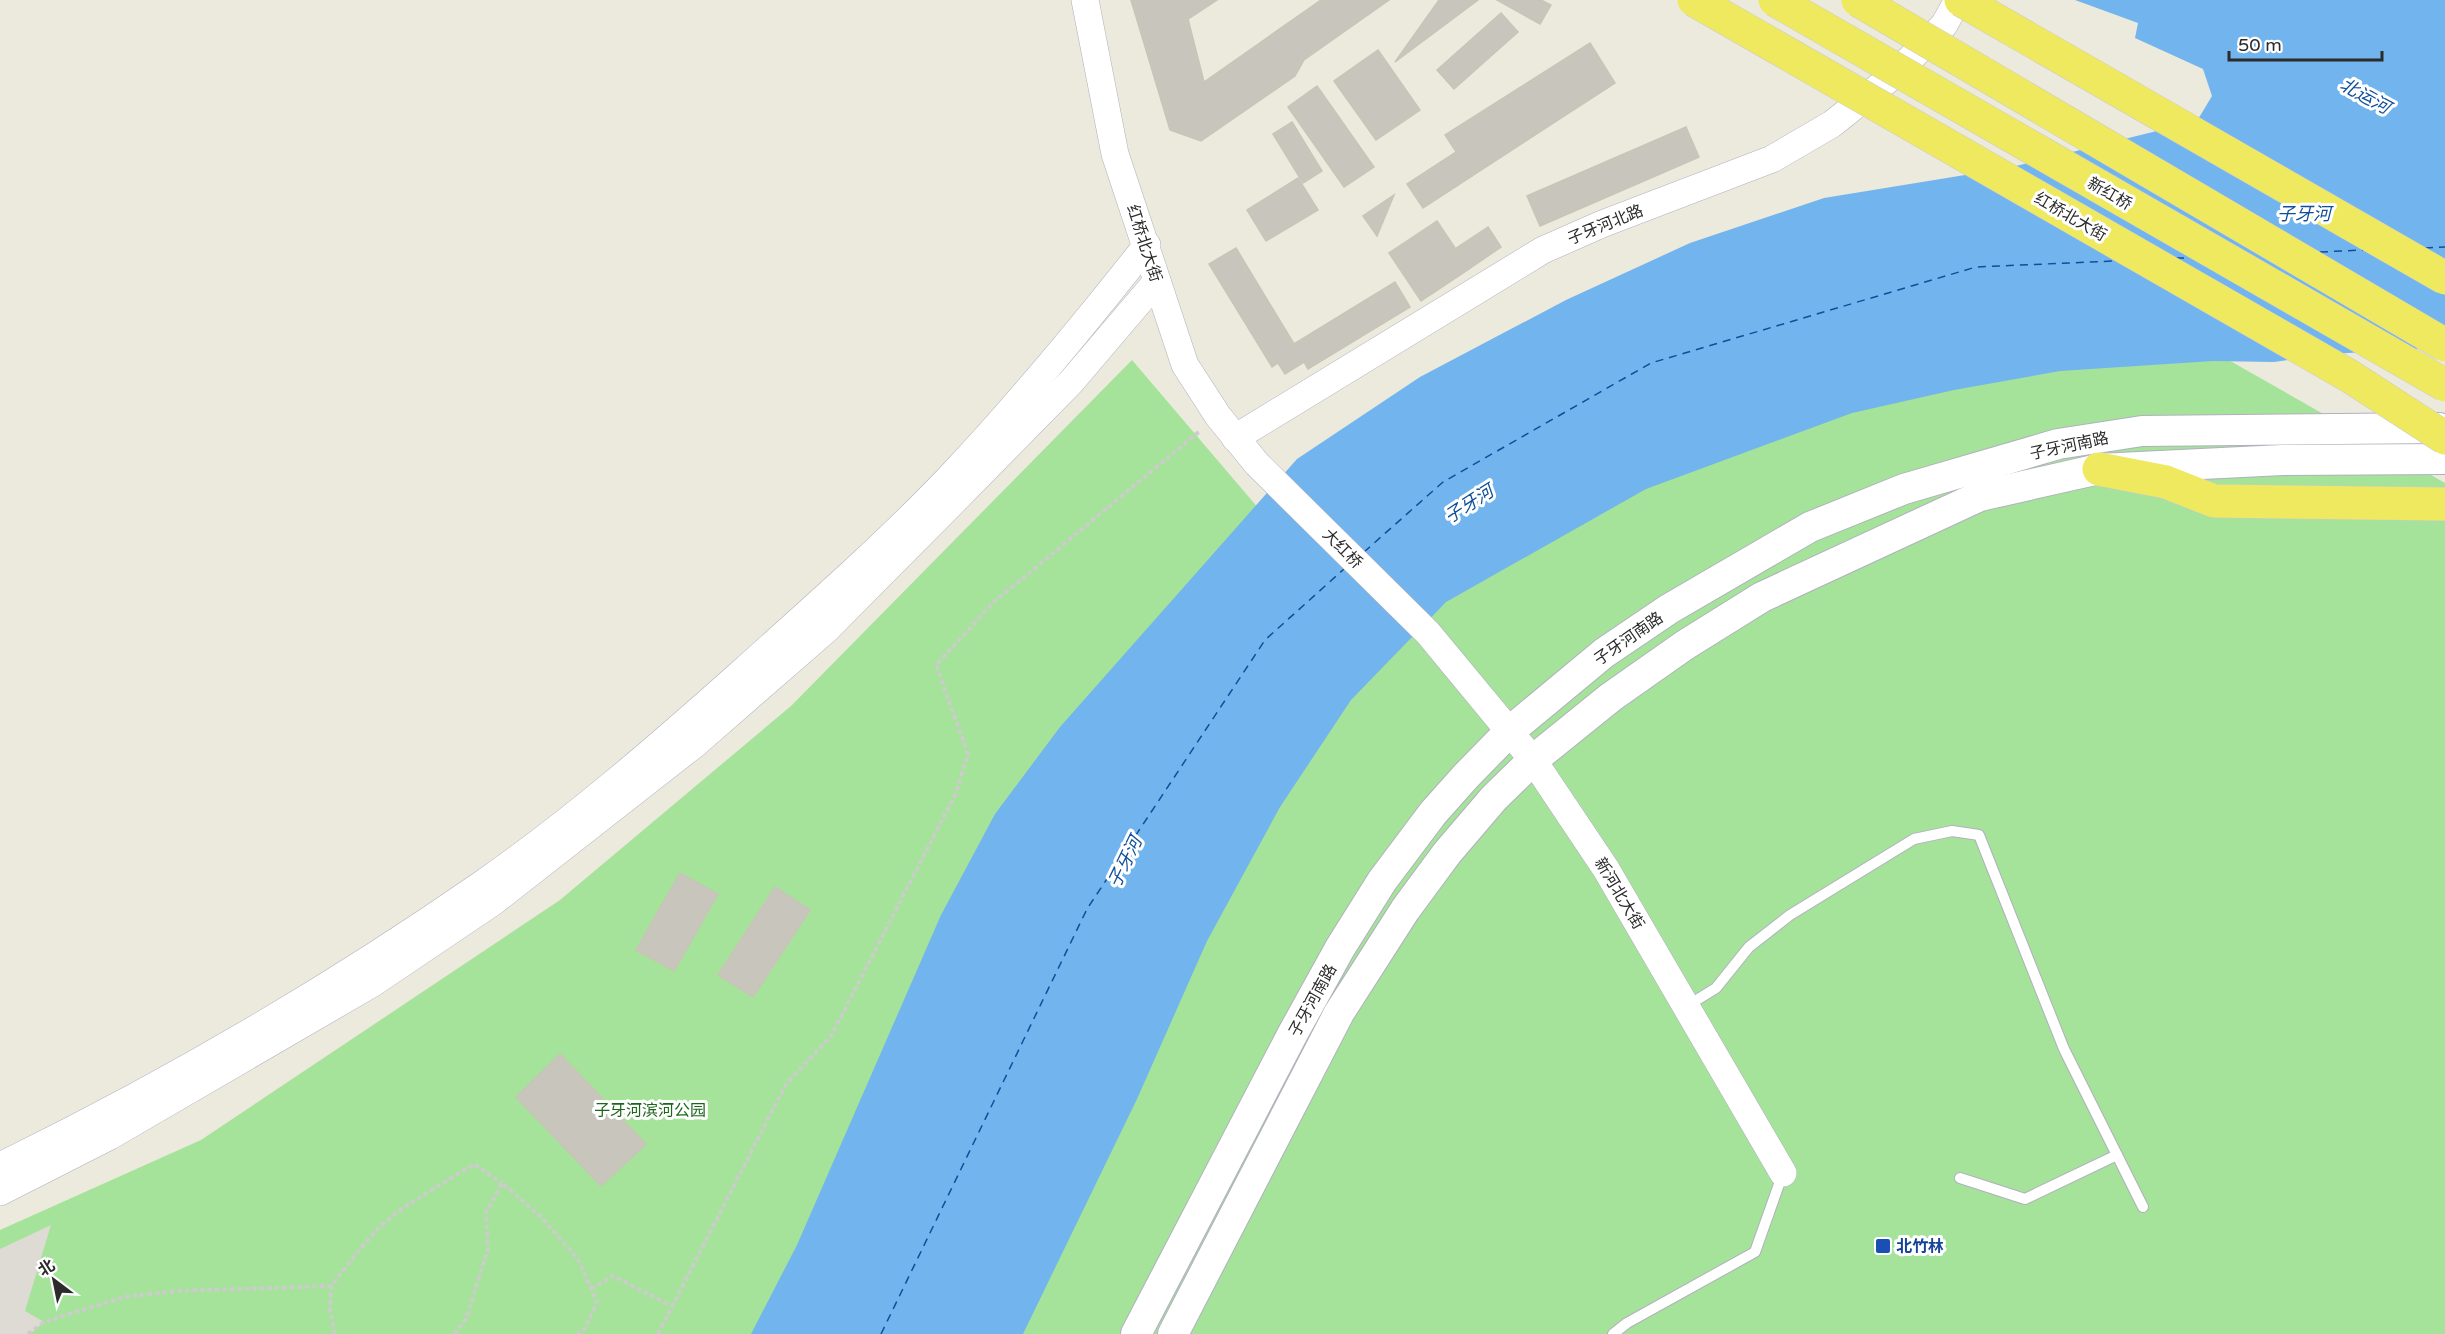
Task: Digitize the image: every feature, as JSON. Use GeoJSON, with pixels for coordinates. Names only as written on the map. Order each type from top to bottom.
{"type":"FeatureCollection","features":[{"type":"Feature","properties":{"kind":"main road","name":"红桥北大街"},"geometry":{"type":"LineString","coordinates":[[1694,0],[2351,377],[2445,438]]}},
{"type":"Feature","properties":{"kind":"main road","name":"新红桥"},"geometry":{"type":"LineString","coordinates":[[1775,0],[2445,385]]}},
{"type":"Feature","properties":{"kind":"main road"},"geometry":{"type":"LineString","coordinates":[[1858,0],[2445,345]]}},
{"type":"Feature","properties":{"kind":"main road"},"geometry":{"type":"LineString","coordinates":[[1960,0],[2445,278]]}},
{"type":"Feature","properties":{"kind":"main road","name":"子牙河南路"},"geometry":{"type":"LineString","coordinates":[[1136,1334],[1341,948],[1382,881],[1433,813],[1510,731],[1604,653],[1669,609],[1810,527],[1904,489],[2058,444],[2142,431],[2445,428]]}},
{"type":"Feature","properties":{"kind":"main road","name":"子牙河南路"},"geometry":{"type":"LineString","coordinates":[[1173,1334],[1339,1013],[1372,958],[1447,853],[1502,790],[1533,760],[1611,697],[1676,651],[1762,597],[1980,496],[2099,469],[2283,460],[2445,459]]}},
{"type":"Feature","properties":{"kind":"main road"},"geometry":{"type":"LineString","coordinates":[[2099,469],[2166,482],[2214,501],[2445,504]]}},
{"type":"Feature","properties":{"kind":"main road"},"geometry":{"type":"LineString","coordinates":[[1477,765],[1486,760],[1500,762],[1508,776],[1502,790]]}},
{"type":"Feature","properties":{"kind":"street","name":"红桥北大街"},"geometry":{"type":"LineString","coordinates":[[1085,0],[1115,154],[1147,245],[1180,354],[1218,416],[1257,464]]}},
{"type":"Feature","properties":{"kind":"street","name":"子牙河北路"},"geometry":{"type":"LineString","coordinates":[[1235,438],[1543,249],[1772,159],[1832,124],[1895,74],[1944,25],[1960,0]]}},
{"type":"Feature","properties":{"kind":"street"},"geometry":{"type":"LineString","coordinates":[[0,1166],[101,1117],[220,1050],[366,962],[485,882],[612,785],[817,605],[947,480],[1059,356],[1147,245]]}},
{"type":"Feature","properties":{"kind":"street"},"geometry":{"type":"LineString","coordinates":[[0,1192],[110,1136],[373,983],[493,902],[687,750],[835,621],[1071,382],[1157,281]]}},
{"type":"Feature","properties":{"kind":"street","name":"大红桥"},"geometry":{"type":"LineString","coordinates":[[1257,464],[1428,633]]}},
{"type":"Feature","properties":{"kind":"street","name":"新河北大街"},"geometry":{"type":"LineString","coordinates":[[1428,633],[1533,760],[1606,869],[1784,1173]]}},
{"type":"Feature","properties":{"kind":"lane"},"geometry":{"type":"LineString","coordinates":[[1687,1006],[1716,988],[1749,946],[1790,915],[1914,838],[1952,831],[1979,835],[2064,1049],[2144,1208]]}},
{"type":"Feature","properties":{"kind":"lane"},"geometry":{"type":"LineString","coordinates":[[1960,1178],[2025,1199],[2117,1155]]}},
{"type":"Feature","properties":{"kind":"lane"},"geometry":{"type":"LineString","coordinates":[[1613,1334],[1627,1323],[1755,1252],[1784,1173]]}},
{"type":"Feature","properties":{"kind":"path"},"geometry":{"type":"LineString","coordinates":[[658,1334],[786,1084],[831,1036],[956,793],[968,754],[936,665],[993,603],[1218,416]]}},
{"type":"Feature","properties":{"kind":"path"},"geometry":{"type":"LineString","coordinates":[[335,1334],[330,1311],[331,1286],[377,1229],[404,1207],[474,1164],[502,1183],[541,1217],[578,1259],[597,1302],[585,1328],[577,1334]]}},
{"type":"Feature","properties":{"kind":"path"},"geometry":{"type":"LineString","coordinates":[[454,1334],[466,1319],[488,1249],[486,1214],[502,1183]]}},
{"type":"Feature","properties":{"kind":"path"},"geometry":{"type":"LineString","coordinates":[[591,1289],[613,1276],[672,1306]]}},
{"type":"Feature","properties":{"kind":"path"},"geometry":{"type":"LineString","coordinates":[[28,1334],[44,1322],[124,1297],[177,1291],[331,1286]]}},
{"type":"Feature","properties":{"kind":"green space","name":"北竹林"},"geometry":{"type":"Polygon","coordinates":[[[2202,345],[2445,483],[2445,1334],[983,1334],[1239,824],[1448,582],[1685,449],[1942,364],[2202,345]]]}},
{"type":"Feature","properties":{"kind":"green space","name":"子牙河滨河公园"},"geometry":{"type":"Polygon","coordinates":[[[1132,360],[1271,523],[790,1334],[0,1334],[0,1230],[201,1140],[560,900],[791,706],[1132,360]]]}},
{"type":"Feature","properties":{"kind":"shaded area"},"geometry":{"type":"Polygon","coordinates":[[[51,1225],[25,1311],[44,1322],[30,1334],[0,1334],[0,1249],[51,1225]]]}},
{"type":"Feature","properties":{"kind":"water","name":"子牙河"},"geometry":{"type":"Polygon","coordinates":[[[2075,0],[2445,0],[2445,347],[2332,354],[2274,362],[2213,361],[2060,371],[1954,390],[1852,413],[1646,489],[1446,602],[1351,700],[1280,807],[1207,941],[1137,1099],[1023,1334],[751,1334],[797,1245],[941,915],[995,814],[1060,727],[1297,459],[1420,377],[1566,300],[1690,243],[1824,198],[2008,168],[2197,121],[2212,96],[2203,69],[2135,38],[2138,23],[2075,0]]]}},
{"type":"Feature","properties":{"kind":"building"},"geometry":{"type":"Polygon","coordinates":[[[1131,0],[1217,0],[1188,19],[1204,82],[1321,0],[1389,0],[1304,60],[1295,76],[1201,141],[1170,130],[1131,0]]]}},
{"type":"Feature","properties":{"kind":"building"},"geometry":{"type":"Polygon","coordinates":[[[1439,0],[1478,0],[1395,62],[1439,0]]]}},
{"type":"Feature","properties":{"kind":"building"},"geometry":{"type":"Polygon","coordinates":[[[1497,0],[1541,0],[1551,5],[1540,24],[1497,0]]]}},
{"type":"Feature","properties":{"kind":"building"},"geometry":{"type":"Polygon","coordinates":[[[1501,13],[1518,32],[1454,89],[1437,70],[1501,13]]]}},
{"type":"Feature","properties":{"kind":"building"},"geometry":{"type":"Polygon","coordinates":[[[1590,43],[1615,83],[1472,176],[1445,135],[1590,43]]]}},
{"type":"Feature","properties":{"kind":"building"},"geometry":{"type":"Polygon","coordinates":[[[1378,50],[1420,110],[1376,140],[1334,81],[1378,50]]]}},
{"type":"Feature","properties":{"kind":"building"},"geometry":{"type":"Polygon","coordinates":[[[1317,86],[1374,167],[1344,187],[1288,107],[1317,86]]]}},
{"type":"Feature","properties":{"kind":"building"},"geometry":{"type":"Polygon","coordinates":[[[1292,122],[1322,171],[1303,183],[1273,134],[1292,122]]]}},
{"type":"Feature","properties":{"kind":"building"},"geometry":{"type":"Polygon","coordinates":[[[1686,127],[1699,157],[1540,226],[1527,196],[1686,127]]]}},
{"type":"Feature","properties":{"kind":"building"},"geometry":{"type":"Polygon","coordinates":[[[1456,152],[1472,176],[1423,208],[1407,184],[1456,152]]]}},
{"type":"Feature","properties":{"kind":"building"},"geometry":{"type":"Polygon","coordinates":[[[1298,178],[1318,210],[1266,241],[1247,210],[1298,178]]]}},
{"type":"Feature","properties":{"kind":"building"},"geometry":{"type":"Polygon","coordinates":[[[1394,195],[1377,236],[1363,216],[1394,195]]]}},
{"type":"Feature","properties":{"kind":"building"},"geometry":{"type":"Polygon","coordinates":[[[1437,221],[1469,269],[1421,301],[1389,253],[1437,221]]]}},
{"type":"Feature","properties":{"kind":"building"},"geometry":{"type":"Polygon","coordinates":[[[1488,227],[1501,247],[1469,269],[1455,249],[1488,227]]]}},
{"type":"Feature","properties":{"kind":"building"},"geometry":{"type":"Polygon","coordinates":[[[1236,248],[1294,344],[1395,282],[1410,307],[1308,369],[1304,362],[1285,374],[1278,363],[1272,367],[1209,264],[1236,248]]]}},
{"type":"Feature","properties":{"kind":"building"},"geometry":{"type":"Polygon","coordinates":[[[680,873],[718,894],[674,971],[636,950],[680,873]]]}},
{"type":"Feature","properties":{"kind":"building"},"geometry":{"type":"Polygon","coordinates":[[[775,887],[810,910],[753,997],[718,975],[775,887]]]}},
{"type":"Feature","properties":{"kind":"building"},"geometry":{"type":"Polygon","coordinates":[[[560,1054],[646,1144],[601,1186],[516,1097],[560,1054]]]}},
{"type":"Feature","properties":{"kind":"ferry route"},"geometry":{"type":"LineString","coordinates":[[2425,248],[2445,247]]}},
{"type":"Feature","properties":{"kind":"ferry route"},"geometry":{"type":"LineString","coordinates":[[2320,252],[2363,250]]}},
{"type":"Feature","properties":{"kind":"ferry route"},"geometry":{"type":"LineString","coordinates":[[2176,258],[2189,258]]}},
{"type":"Feature","properties":{"kind":"ferry route"},"geometry":{"type":"LineString","coordinates":[[1364,552],[1443,482],[1651,363],[1976,267],[2114,261]]}},
{"type":"Feature","properties":{"kind":"ferry route"},"geometry":{"type":"LineString","coordinates":[[881,1334],[1087,909],[1265,640],[1344,569]]}},
{"type":"Feature","properties":{"kind":"place","name":"北竹林"},"geometry":{"type":"Point","coordinates":[1883,1246]}},
{"type":"Feature","properties":{"kind":"water label","name":"北运河"},"geometry":{"type":"Point","coordinates":[2365,96]}}]}
